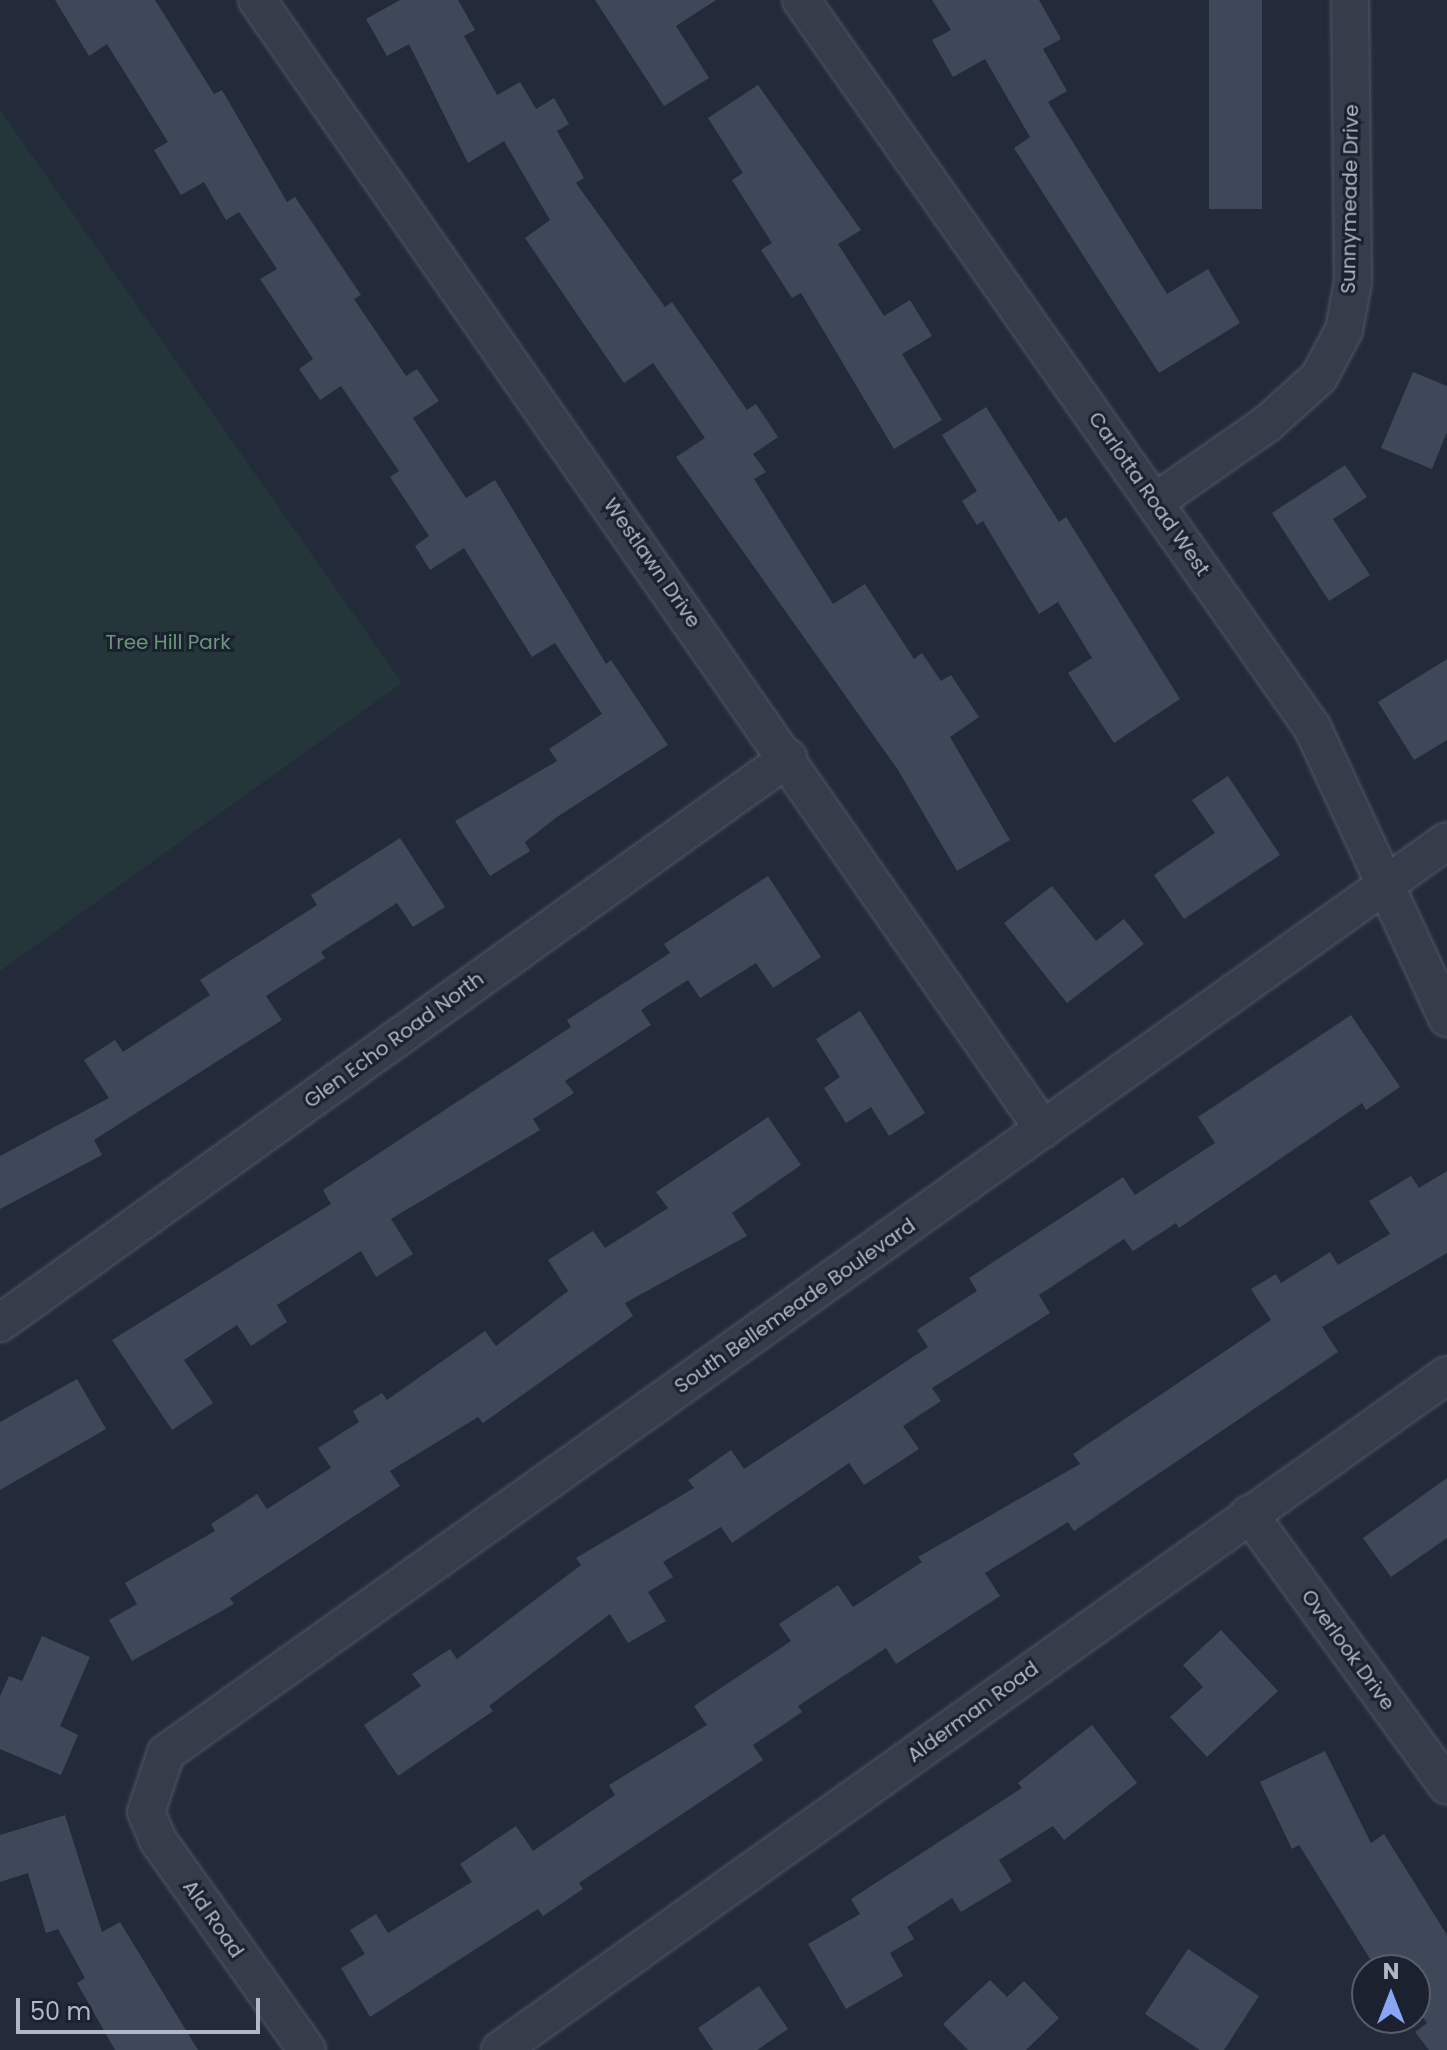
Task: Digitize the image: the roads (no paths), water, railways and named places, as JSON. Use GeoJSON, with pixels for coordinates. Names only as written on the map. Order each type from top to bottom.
{"type":"FeatureCollection","features":[{"type":"Feature","properties":{"kind":"street","name":"Westlawn Drive"},"geometry":{"type":"LineString","coordinates":[[257,0],[788,758],[1043,1129]]}},
{"type":"Feature","properties":{"kind":"street","name":"Carlotta Road West"},"geometry":{"type":"LineString","coordinates":[[801,0],[1312,727],[1447,1018]]}},
{"type":"Feature","properties":{"kind":"street","name":"Sunnymeade Drive"},"geometry":{"type":"LineString","coordinates":[[1155,502],[1267,424],[1319,377],[1344,330],[1353,282],[1350,0]]}},
{"type":"Feature","properties":{"kind":"street","name":"Glen Echo Road North"},"geometry":{"type":"LineString","coordinates":[[0,1323],[788,758]]}},
{"type":"Feature","properties":{"kind":"street","name":"South Bellemeade Boulevard"},"geometry":{"type":"LineString","coordinates":[[151,1779],[166,1753],[1447,841]]}},
{"type":"Feature","properties":{"kind":"street","name":"Alderman Road"},"geometry":{"type":"LineString","coordinates":[[500,2050],[1447,1375]]}},
{"type":"Feature","properties":{"kind":"street","name":"Overlook Drive"},"geometry":{"type":"LineString","coordinates":[[1249,1514],[1447,1786]]}},
{"type":"Feature","properties":{"kind":"street","name":"Ald Road"},"geometry":{"type":"LineString","coordinates":[[151,1779],[146,1812],[158,1840],[307,2050]]}},
{"type":"Feature","properties":{"kind":"park label","name":"Tree Hill Park"},"geometry":{"type":"Point","coordinates":[168,642]}}]}
